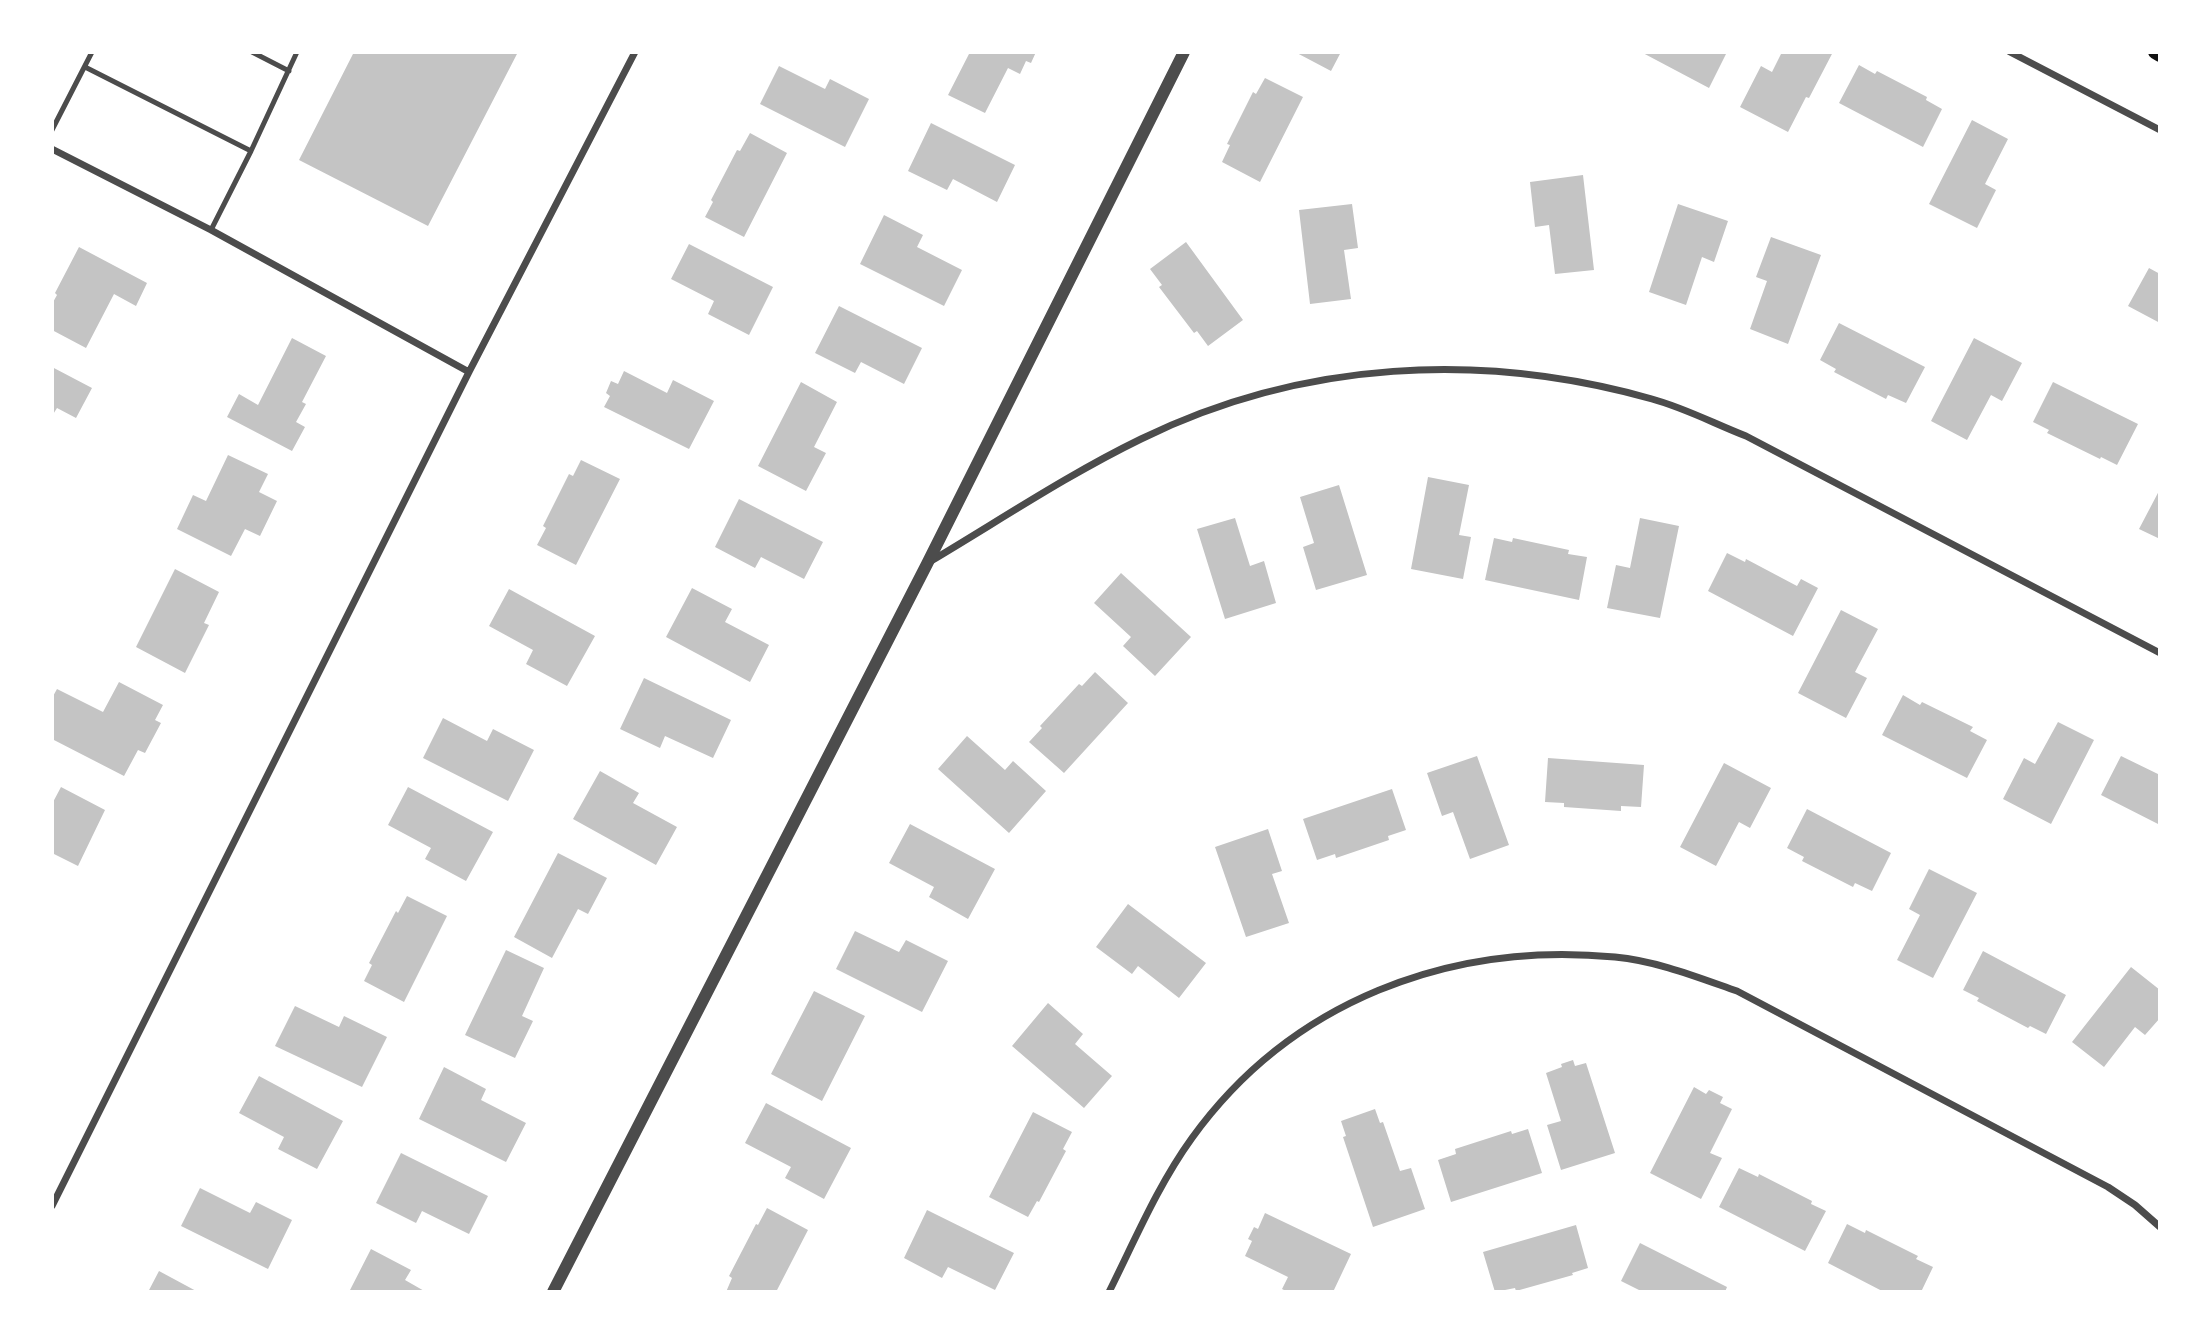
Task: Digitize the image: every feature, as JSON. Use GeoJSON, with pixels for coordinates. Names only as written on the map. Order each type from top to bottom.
{"type":"FeatureCollection","features":[{"type":"Feature","properties":{"kind":"main road"},"geometry":{"type":"LineString","coordinates":[[2155,52],[2160,55]]}},
{"type":"Feature","properties":{"kind":"street"},"geometry":{"type":"LineString","coordinates":[[52,1206],[469,372],[635,52]]}},
{"type":"Feature","properties":{"kind":"street"},"geometry":{"type":"LineString","coordinates":[[553,1292],[927,564],[1184,52]]}},
{"type":"Feature","properties":{"kind":"street"},"geometry":{"type":"LineString","coordinates":[[2010,52],[2160,130]]}},
{"type":"Feature","properties":{"kind":"street"},"geometry":{"type":"LineString","coordinates":[[52,149],[211,230],[469,372]]}},
{"type":"Feature","properties":{"kind":"street"},"geometry":{"type":"LineString","coordinates":[[927,564],[1096,462],[1140,439],[1235,401],[1300,383],[1350,374],[1417,369],[1502,371],[1535,374],[1618,390],[1715,422],[2160,653]]}},
{"type":"Feature","properties":{"kind":"street"},"geometry":{"type":"LineString","coordinates":[[1109,1292],[1175,1164],[1216,1109],[1258,1066],[1305,1030],[1378,989],[1424,972],[1518,955],[1582,954],[1635,960],[1677,970],[1737,990],[2108,1187],[2135,1205],[2160,1227]]}},
{"type":"Feature","properties":{"kind":"lane"},"geometry":{"type":"LineString","coordinates":[[52,130],[92,52]]}},
{"type":"Feature","properties":{"kind":"lane"},"geometry":{"type":"LineString","coordinates":[[252,52],[289,71]]}},
{"type":"Feature","properties":{"kind":"lane"},"geometry":{"type":"LineString","coordinates":[[211,230],[297,52]]}},
{"type":"Feature","properties":{"kind":"lane"},"geometry":{"type":"LineString","coordinates":[[85,67],[251,151]]}},
{"type":"Feature","properties":{"kind":"building"},"geometry":{"type":"Polygon","coordinates":[[[354,52],[518,52],[428,226],[299,160],[354,52]]]}},
{"type":"Feature","properties":{"kind":"building"},"geometry":{"type":"Polygon","coordinates":[[[970,52],[1036,52],[1031,63],[1026,61],[1020,74],[1008,68],[985,113],[948,95],[970,52]]]}},
{"type":"Feature","properties":{"kind":"building"},"geometry":{"type":"Polygon","coordinates":[[[1295,52],[1341,52],[1331,71],[1295,52]]]}},
{"type":"Feature","properties":{"kind":"building"},"geometry":{"type":"Polygon","coordinates":[[[1641,52],[1727,52],[1709,88],[1641,52]]]}},
{"type":"Feature","properties":{"kind":"building"},"geometry":{"type":"Polygon","coordinates":[[[1782,52],[1833,52],[1788,132],[1740,107],[1761,66],[1772,72],[1782,52]]]}},
{"type":"Feature","properties":{"kind":"building"},"geometry":{"type":"Polygon","coordinates":[[[1859,65],[1875,74],[1877,71],[1927,97],[1926,100],[1942,109],[1923,147],[1839,103],[1859,65]]]}},
{"type":"Feature","properties":{"kind":"building"},"geometry":{"type":"Polygon","coordinates":[[[779,66],[825,89],[830,79],[869,99],[845,147],[760,104],[779,66]]]}},
{"type":"Feature","properties":{"kind":"building"},"geometry":{"type":"Polygon","coordinates":[[[1265,78],[1303,97],[1260,182],[1222,162],[1230,145],[1227,144],[1253,92],[1256,94],[1265,78]]]}},
{"type":"Feature","properties":{"kind":"building"},"geometry":{"type":"Polygon","coordinates":[[[1972,120],[2008,139],[1985,184],[1996,190],[1977,228],[1929,204],[1972,120]]]}},
{"type":"Feature","properties":{"kind":"building"},"geometry":{"type":"Polygon","coordinates":[[[931,123],[1015,165],[997,202],[953,179],[947,190],[908,171],[931,123]]]}},
{"type":"Feature","properties":{"kind":"building"},"geometry":{"type":"Polygon","coordinates":[[[750,133],[787,153],[744,237],[705,217],[737,150],[740,151],[750,133]]]}},
{"type":"Feature","properties":{"kind":"building"},"geometry":{"type":"Polygon","coordinates":[[[1583,175],[1594,270],[1555,274],[1549,225],[1535,227],[1530,182],[1583,175]]]}},
{"type":"Feature","properties":{"kind":"building"},"geometry":{"type":"Polygon","coordinates":[[[1352,204],[1358,248],[1344,250],[1351,299],[1310,304],[1299,210],[1352,204]]]}},
{"type":"Feature","properties":{"kind":"building"},"geometry":{"type":"Polygon","coordinates":[[[1678,204],[1728,221],[1714,262],[1702,257],[1686,305],[1649,292],[1678,204]]]}},
{"type":"Feature","properties":{"kind":"building"},"geometry":{"type":"Polygon","coordinates":[[[884,215],[923,235],[917,247],[962,270],[944,306],[860,264],[884,215]]]}},
{"type":"Feature","properties":{"kind":"building"},"geometry":{"type":"Polygon","coordinates":[[[1771,237],[1821,255],[1788,344],[1750,329],[1767,281],[1756,277],[1771,237]]]}},
{"type":"Feature","properties":{"kind":"building"},"geometry":{"type":"Polygon","coordinates":[[[1186,242],[1243,320],[1208,346],[1197,331],[1194,333],[1159,287],[1162,285],[1150,269],[1186,242]]]}},
{"type":"Feature","properties":{"kind":"building"},"geometry":{"type":"Polygon","coordinates":[[[689,244],[773,287],[749,335],[708,314],[714,301],[671,279],[689,244]]]}},
{"type":"Feature","properties":{"kind":"building"},"geometry":{"type":"Polygon","coordinates":[[[79,247],[147,283],[136,306],[114,294],[86,348],[52,330],[52,304],[57,295],[55,293],[79,247]]]}},
{"type":"Feature","properties":{"kind":"building"},"geometry":{"type":"Polygon","coordinates":[[[2149,268],[2160,274],[2160,323],[2128,306],[2149,268]]]}},
{"type":"Feature","properties":{"kind":"building"},"geometry":{"type":"Polygon","coordinates":[[[839,306],[922,348],[904,384],[861,362],[855,373],[815,353],[839,306]]]}},
{"type":"Feature","properties":{"kind":"building"},"geometry":{"type":"Polygon","coordinates":[[[1839,323],[1925,367],[1906,403],[1888,395],[1886,399],[1834,372],[1836,369],[1820,360],[1839,323]]]}},
{"type":"Feature","properties":{"kind":"building"},"geometry":{"type":"Polygon","coordinates":[[[292,338],[326,356],[302,402],[306,404],[296,422],[305,427],[292,451],[227,417],[239,394],[258,405],[292,338]]]}},
{"type":"Feature","properties":{"kind":"building"},"geometry":{"type":"Polygon","coordinates":[[[1974,338],[2022,363],[2002,401],[1991,395],[1967,440],[1931,421],[1974,338]]]}},
{"type":"Feature","properties":{"kind":"building"},"geometry":{"type":"Polygon","coordinates":[[[52,367],[92,388],[76,418],[57,408],[52,416],[52,367]]]}},
{"type":"Feature","properties":{"kind":"building"},"geometry":{"type":"Polygon","coordinates":[[[624,371],[667,393],[673,380],[714,401],[689,449],[604,407],[610,396],[606,393],[611,381],[618,384],[624,371]]]}},
{"type":"Feature","properties":{"kind":"building"},"geometry":{"type":"Polygon","coordinates":[[[801,382],[837,402],[814,447],[826,453],[806,491],[758,466],[801,382]]]}},
{"type":"Feature","properties":{"kind":"building"},"geometry":{"type":"Polygon","coordinates":[[[2053,382],[2138,424],[2117,465],[2047,433],[2049,430],[2033,422],[2053,382]]]}},
{"type":"Feature","properties":{"kind":"building"},"geometry":{"type":"Polygon","coordinates":[[[228,455],[268,474],[259,492],[277,501],[260,536],[245,529],[231,556],[177,529],[193,495],[206,501],[228,455]]]}},
{"type":"Feature","properties":{"kind":"building"},"geometry":{"type":"Polygon","coordinates":[[[581,460],[620,479],[576,565],[537,545],[546,528],[543,526],[569,474],[573,476],[581,460]]]}},
{"type":"Feature","properties":{"kind":"building"},"geometry":{"type":"Polygon","coordinates":[[[1428,477],[1469,485],[1459,535],[1471,537],[1463,579],[1411,569],[1428,477]]]}},
{"type":"Feature","properties":{"kind":"building"},"geometry":{"type":"Polygon","coordinates":[[[1339,485],[1367,575],[1316,590],[1303,547],[1314,543],[1300,497],[1339,485]]]}},
{"type":"Feature","properties":{"kind":"building"},"geometry":{"type":"Polygon","coordinates":[[[2160,489],[2160,539],[2139,529],[2160,489]]]}},
{"type":"Feature","properties":{"kind":"building"},"geometry":{"type":"Polygon","coordinates":[[[739,499],[823,542],[804,579],[761,557],[755,568],[715,547],[739,499]]]}},
{"type":"Feature","properties":{"kind":"building"},"geometry":{"type":"Polygon","coordinates":[[[1235,518],[1250,566],[1264,561],[1276,603],[1225,619],[1197,529],[1235,518]]]}},
{"type":"Feature","properties":{"kind":"building"},"geometry":{"type":"Polygon","coordinates":[[[1640,518],[1679,526],[1660,618],[1607,608],[1616,565],[1630,568],[1640,518]]]}},
{"type":"Feature","properties":{"kind":"building"},"geometry":{"type":"Polygon","coordinates":[[[1494,538],[1512,542],[1513,538],[1569,550],[1568,554],[1587,557],[1579,600],[1485,580],[1494,538]]]}},
{"type":"Feature","properties":{"kind":"building"},"geometry":{"type":"Polygon","coordinates":[[[1727,553],[1745,562],[1746,559],[1797,586],[1801,579],[1818,588],[1793,636],[1708,591],[1727,553]]]}},
{"type":"Feature","properties":{"kind":"building"},"geometry":{"type":"Polygon","coordinates":[[[175,569],[219,592],[204,623],[209,625],[185,673],[136,647],[175,569]]]}},
{"type":"Feature","properties":{"kind":"building"},"geometry":{"type":"Polygon","coordinates":[[[1121,573],[1191,637],[1155,676],[1123,646],[1131,637],[1094,603],[1121,573]]]}},
{"type":"Feature","properties":{"kind":"building"},"geometry":{"type":"Polygon","coordinates":[[[692,588],[732,609],[725,622],[769,645],[750,682],[666,637],[692,588]]]}},
{"type":"Feature","properties":{"kind":"building"},"geometry":{"type":"Polygon","coordinates":[[[509,589],[595,636],[567,686],[526,664],[533,650],[489,626],[509,589]]]}},
{"type":"Feature","properties":{"kind":"building"},"geometry":{"type":"Polygon","coordinates":[[[1841,610],[1878,629],[1855,672],[1867,678],[1846,718],[1798,693],[1841,610]]]}},
{"type":"Feature","properties":{"kind":"building"},"geometry":{"type":"Polygon","coordinates":[[[1095,672],[1128,703],[1064,773],[1029,742],[1042,728],[1040,726],[1079,684],[1082,686],[1095,672]]]}},
{"type":"Feature","properties":{"kind":"building"},"geometry":{"type":"Polygon","coordinates":[[[644,678],[731,720],[713,758],[665,736],[660,748],[620,729],[644,678]]]}},
{"type":"Feature","properties":{"kind":"building"},"geometry":{"type":"Polygon","coordinates":[[[119,682],[163,705],[155,720],[161,723],[145,753],[138,750],[124,776],[52,739],[52,698],[57,689],[103,712],[119,682]]]}},
{"type":"Feature","properties":{"kind":"building"},"geometry":{"type":"Polygon","coordinates":[[[1903,695],[1973,727],[1970,731],[1987,740],[1967,778],[1882,735],[1903,695]]]}},
{"type":"Feature","properties":{"kind":"building"},"geometry":{"type":"Polygon","coordinates":[[[443,718],[487,741],[493,729],[534,750],[508,801],[423,758],[443,718]]]}},
{"type":"Feature","properties":{"kind":"building"},"geometry":{"type":"Polygon","coordinates":[[[2058,722],[2094,740],[2051,824],[2003,799],[2024,758],[2035,764],[2058,722]]]}},
{"type":"Feature","properties":{"kind":"building"},"geometry":{"type":"Polygon","coordinates":[[[967,736],[1005,770],[1013,761],[1046,791],[1009,833],[938,769],[967,736]]]}},
{"type":"Feature","properties":{"kind":"building"},"geometry":{"type":"Polygon","coordinates":[[[1477,756],[1509,845],[1470,859],[1453,812],[1442,816],[1427,773],[1477,756]]]}},
{"type":"Feature","properties":{"kind":"building"},"geometry":{"type":"Polygon","coordinates":[[[2121,756],[2160,775],[2160,825],[2101,795],[2121,756]]]}},
{"type":"Feature","properties":{"kind":"building"},"geometry":{"type":"Polygon","coordinates":[[[1548,758],[1644,765],[1641,807],[1621,806],[1621,811],[1564,807],[1564,803],[1545,802],[1548,758]]]}},
{"type":"Feature","properties":{"kind":"building"},"geometry":{"type":"Polygon","coordinates":[[[1724,763],[1771,788],[1750,828],[1739,822],[1716,866],[1680,847],[1724,763]]]}},
{"type":"Feature","properties":{"kind":"building"},"geometry":{"type":"Polygon","coordinates":[[[600,771],[639,793],[633,803],[677,827],[656,865],[573,819],[600,771]]]}},
{"type":"Feature","properties":{"kind":"building"},"geometry":{"type":"Polygon","coordinates":[[[61,787],[105,810],[78,866],[52,853],[52,804],[61,787]]]}},
{"type":"Feature","properties":{"kind":"building"},"geometry":{"type":"Polygon","coordinates":[[[408,787],[493,832],[466,881],[425,859],[431,848],[388,825],[408,787]]]}},
{"type":"Feature","properties":{"kind":"building"},"geometry":{"type":"Polygon","coordinates":[[[1392,789],[1406,830],[1388,836],[1389,840],[1336,858],[1335,854],[1317,860],[1303,819],[1392,789]]]}},
{"type":"Feature","properties":{"kind":"building"},"geometry":{"type":"Polygon","coordinates":[[[1807,809],[1891,853],[1872,891],[1855,883],[1853,887],[1802,861],[1804,857],[1787,848],[1807,809]]]}},
{"type":"Feature","properties":{"kind":"building"},"geometry":{"type":"Polygon","coordinates":[[[910,824],[995,869],[968,919],[929,897],[934,887],[889,863],[910,824]]]}},
{"type":"Feature","properties":{"kind":"building"},"geometry":{"type":"Polygon","coordinates":[[[1268,829],[1282,871],[1272,874],[1289,923],[1246,937],[1215,847],[1268,829]]]}},
{"type":"Feature","properties":{"kind":"building"},"geometry":{"type":"Polygon","coordinates":[[[558,853],[607,878],[588,914],[578,909],[552,958],[514,937],[558,853]]]}},
{"type":"Feature","properties":{"kind":"building"},"geometry":{"type":"Polygon","coordinates":[[[1929,869],[1977,893],[1933,978],[1897,960],[1920,915],[1909,909],[1929,869]]]}},
{"type":"Feature","properties":{"kind":"building"},"geometry":{"type":"Polygon","coordinates":[[[407,896],[447,916],[404,1002],[364,981],[372,965],[369,963],[396,911],[398,913],[407,896]]]}},
{"type":"Feature","properties":{"kind":"building"},"geometry":{"type":"Polygon","coordinates":[[[1128,904],[1206,963],[1179,998],[1138,966],[1132,974],[1096,947],[1128,904]]]}},
{"type":"Feature","properties":{"kind":"building"},"geometry":{"type":"Polygon","coordinates":[[[855,931],[899,952],[906,940],[948,961],[922,1012],[836,969],[855,931]]]}},
{"type":"Feature","properties":{"kind":"building"},"geometry":{"type":"Polygon","coordinates":[[[506,950],[544,968],[522,1016],[533,1021],[515,1058],[465,1035],[506,950]]]}},
{"type":"Feature","properties":{"kind":"building"},"geometry":{"type":"Polygon","coordinates":[[[1983,951],[2066,995],[2046,1034],[2030,1026],[2028,1028],[1977,1001],[1979,998],[1963,990],[1983,951]]]}},
{"type":"Feature","properties":{"kind":"building"},"geometry":{"type":"Polygon","coordinates":[[[2131,967],[2160,990],[2160,1018],[2145,1035],[2135,1027],[2104,1067],[2072,1042],[2131,967]]]}},
{"type":"Feature","properties":{"kind":"building"},"geometry":{"type":"Polygon","coordinates":[[[814,991],[865,1016],[822,1101],[771,1074],[814,991]]]}},
{"type":"Feature","properties":{"kind":"building"},"geometry":{"type":"Polygon","coordinates":[[[1048,1003],[1083,1034],[1075,1044],[1112,1076],[1084,1108],[1012,1046],[1048,1003]]]}},
{"type":"Feature","properties":{"kind":"building"},"geometry":{"type":"Polygon","coordinates":[[[295,1006],[339,1027],[344,1016],[387,1037],[362,1087],[275,1046],[295,1006]]]}},
{"type":"Feature","properties":{"kind":"building"},"geometry":{"type":"Polygon","coordinates":[[[1573,1060],[1575,1066],[1586,1063],[1615,1153],[1561,1170],[1547,1125],[1561,1121],[1546,1073],[1573,1060]]]}},
{"type":"Feature","properties":{"kind":"building"},"geometry":{"type":"Polygon","coordinates":[[[444,1067],[486,1089],[481,1100],[526,1123],[506,1162],[419,1119],[444,1067]]]}},
{"type":"Feature","properties":{"kind":"building"},"geometry":{"type":"Polygon","coordinates":[[[259,1076],[343,1121],[317,1169],[278,1149],[284,1137],[239,1113],[259,1076]]]}},
{"type":"Feature","properties":{"kind":"building"},"geometry":{"type":"Polygon","coordinates":[[[1694,1087],[1706,1094],[1709,1090],[1723,1097],[1720,1103],[1732,1109],[1710,1153],[1722,1158],[1701,1199],[1650,1173],[1694,1087]]]}},
{"type":"Feature","properties":{"kind":"building"},"geometry":{"type":"Polygon","coordinates":[[[766,1103],[851,1148],[824,1199],[785,1178],[791,1167],[745,1143],[766,1103]]]}},
{"type":"Feature","properties":{"kind":"building"},"geometry":{"type":"Polygon","coordinates":[[[1375,1109],[1380,1123],[1383,1122],[1400,1171],[1411,1168],[1425,1209],[1373,1227],[1343,1137],[1346,1136],[1341,1121],[1375,1109]]]}},
{"type":"Feature","properties":{"kind":"building"},"geometry":{"type":"Polygon","coordinates":[[[1033,1112],[1072,1132],[1063,1149],[1066,1151],[1028,1217],[989,1197],[1033,1112]]]}},
{"type":"Feature","properties":{"kind":"building"},"geometry":{"type":"Polygon","coordinates":[[[1528,1129],[1542,1173],[1451,1202],[1438,1160],[1456,1154],[1455,1149],[1511,1131],[1512,1134],[1528,1129]]]}},
{"type":"Feature","properties":{"kind":"building"},"geometry":{"type":"Polygon","coordinates":[[[401,1153],[488,1196],[469,1234],[422,1211],[416,1223],[376,1203],[401,1153]]]}},
{"type":"Feature","properties":{"kind":"building"},"geometry":{"type":"Polygon","coordinates":[[[1739,1168],[1758,1177],[1759,1174],[1826,1211],[1805,1251],[1719,1207],[1739,1168]]]}},
{"type":"Feature","properties":{"kind":"building"},"geometry":{"type":"Polygon","coordinates":[[[200,1188],[250,1213],[256,1202],[292,1220],[268,1269],[181,1226],[200,1188]]]}},
{"type":"Feature","properties":{"kind":"building"},"geometry":{"type":"Polygon","coordinates":[[[767,1208],[808,1230],[776,1292],[726,1292],[732,1278],[729,1276],[767,1208]]]}},
{"type":"Feature","properties":{"kind":"building"},"geometry":{"type":"Polygon","coordinates":[[[927,1210],[1014,1253],[995,1290],[948,1267],[942,1278],[904,1258],[927,1210]]]}},
{"type":"Feature","properties":{"kind":"building"},"geometry":{"type":"Polygon","coordinates":[[[1265,1213],[1351,1254],[1333,1292],[1288,1292],[1282,1289],[1288,1277],[1245,1256],[1252,1241],[1248,1239],[1254,1227],[1258,1229],[1265,1213]]]}},
{"type":"Feature","properties":{"kind":"building"},"geometry":{"type":"Polygon","coordinates":[[[1847,1224],[1865,1233],[1866,1230],[1918,1256],[1916,1259],[1933,1267],[1921,1292],[1884,1292],[1828,1263],[1847,1224]]]}},
{"type":"Feature","properties":{"kind":"building"},"geometry":{"type":"Polygon","coordinates":[[[1576,1225],[1588,1268],[1572,1273],[1573,1275],[1516,1291],[1515,1288],[1495,1292],[1483,1252],[1576,1225]]]}},
{"type":"Feature","properties":{"kind":"building"},"geometry":{"type":"Polygon","coordinates":[[[1640,1243],[1727,1287],[1725,1292],[1638,1292],[1639,1290],[1621,1281],[1640,1243]]]}},
{"type":"Feature","properties":{"kind":"building"},"geometry":{"type":"Polygon","coordinates":[[[371,1249],[411,1270],[405,1280],[426,1292],[349,1292],[371,1249]]]}},
{"type":"Feature","properties":{"kind":"building"},"geometry":{"type":"Polygon","coordinates":[[[159,1271],[198,1292],[148,1292],[159,1271]]]}}]}
